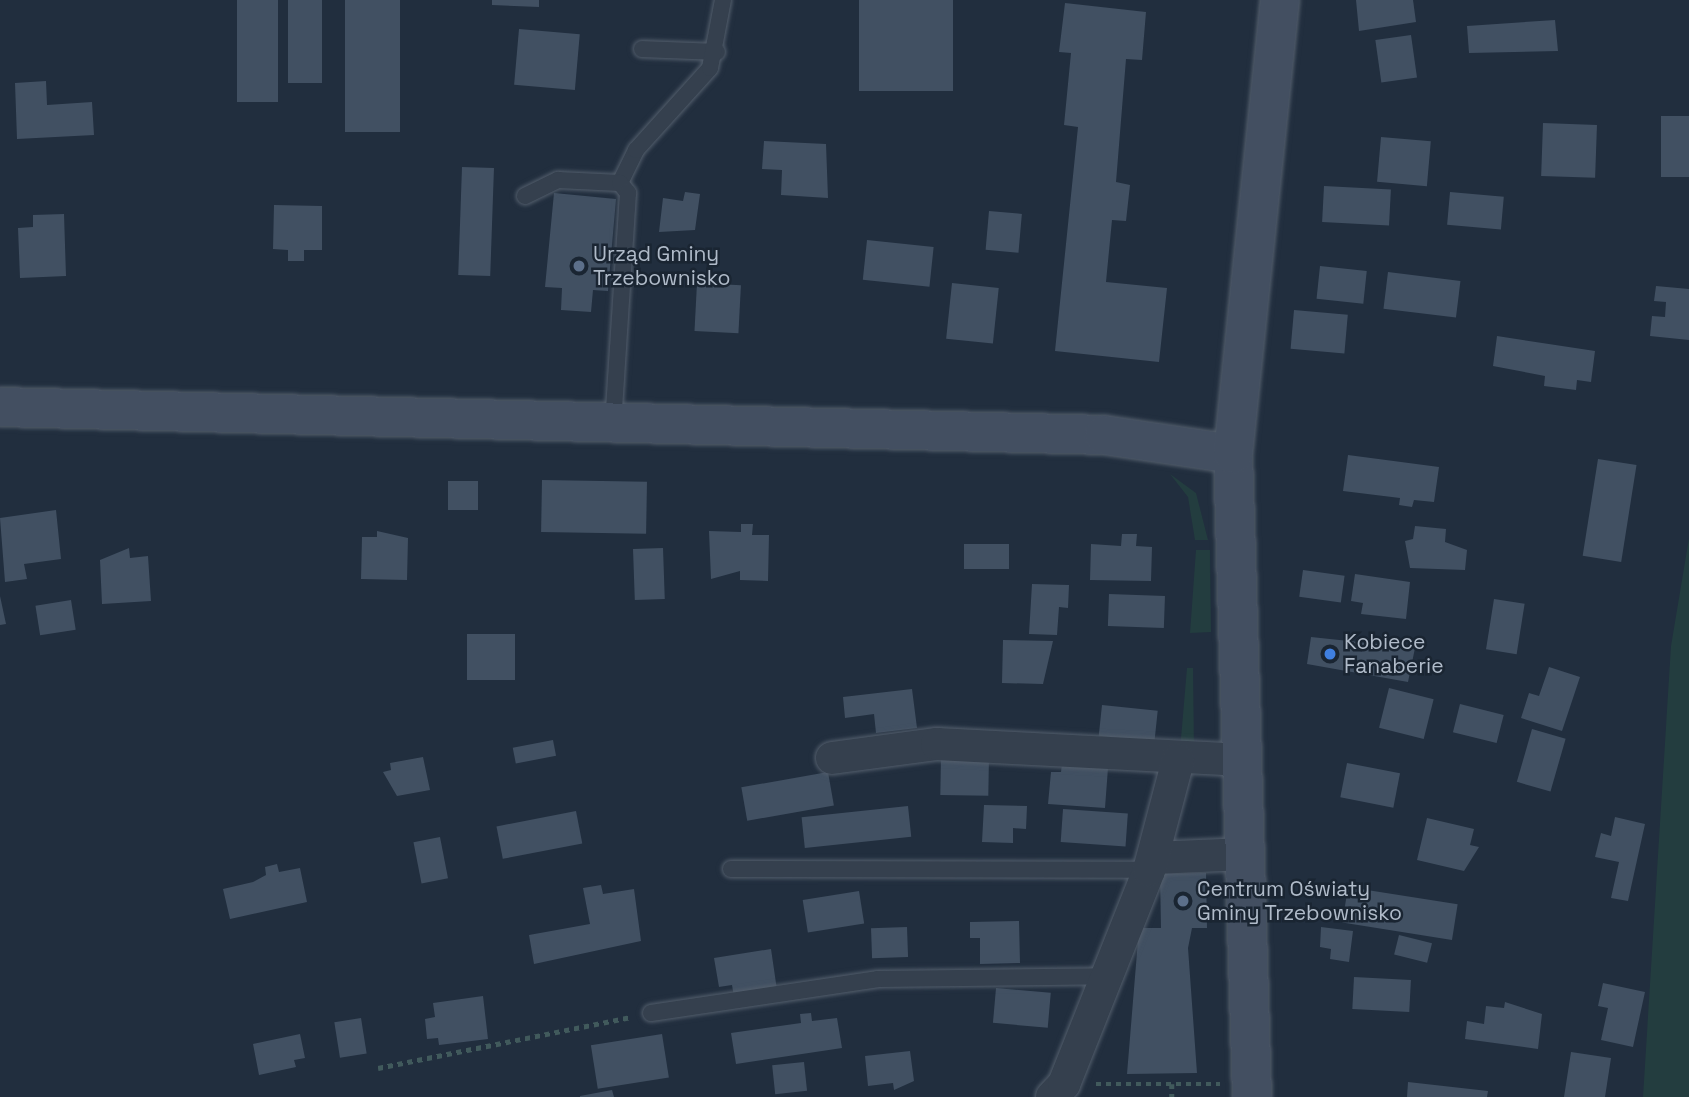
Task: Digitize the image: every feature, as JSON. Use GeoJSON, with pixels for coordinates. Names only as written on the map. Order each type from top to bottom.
{"type":"FeatureCollection","features":[{"type":"Feature","properties":{"kind":"street"},"geometry":{"type":"LineString","coordinates":[[1241,1090],[1248,854],[1233,454],[1280,0]]}},
{"type":"Feature","properties":{"kind":"street"},"geometry":{"type":"LineString","coordinates":[[0,407],[1104,435],[1233,454]]}},
{"type":"Feature","properties":{"kind":"street"},"geometry":{"type":"LineString","coordinates":[[832,758],[937,744],[1178,760],[1244,760]]}},
{"type":"Feature","properties":{"kind":"street"},"geometry":{"type":"LineString","coordinates":[[1058,1090],[1108,976],[1151,864],[1178,760]]}},
{"type":"Feature","properties":{"kind":"street"},"geometry":{"type":"LineString","coordinates":[[1151,864],[1248,854]]}},
{"type":"Feature","properties":{"kind":"lane"},"geometry":{"type":"LineString","coordinates":[[620,183],[636,150],[717,52],[723,0]]}},
{"type":"Feature","properties":{"kind":"lane"},"geometry":{"type":"LineString","coordinates":[[642,49],[717,52]]}},
{"type":"Feature","properties":{"kind":"lane"},"geometry":{"type":"LineString","coordinates":[[526,196],[558,180],[620,183],[628,193],[629,223],[612,423]]}},
{"type":"Feature","properties":{"kind":"lane"},"geometry":{"type":"LineString","coordinates":[[731,869],[1151,864]]}},
{"type":"Feature","properties":{"kind":"lane"},"geometry":{"type":"LineString","coordinates":[[651,1013],[878,979],[1108,976]]}},
{"type":"Feature","properties":{"kind":"path"},"geometry":{"type":"LineString","coordinates":[[378,1068],[651,1013]]}},
{"type":"Feature","properties":{"kind":"path"},"geometry":{"type":"LineString","coordinates":[[1172,1084],[1172,1097]]}},
{"type":"Feature","properties":{"kind":"path"},"geometry":{"type":"LineString","coordinates":[[1058,1090],[1172,1084],[1241,1090]]}},
{"type":"Feature","properties":{"kind":"green space"},"geometry":{"type":"Polygon","coordinates":[[[1170,474],[1196,493],[1208,540],[1195,540],[1188,497],[1170,474]]]}},
{"type":"Feature","properties":{"kind":"green space"},"geometry":{"type":"Polygon","coordinates":[[[1689,538],[1689,1097],[1643,1097],[1671,646],[1689,538]]]}},
{"type":"Feature","properties":{"kind":"green space"},"geometry":{"type":"Polygon","coordinates":[[[1196,550],[1210,550],[1211,632],[1190,633],[1196,550]]]}},
{"type":"Feature","properties":{"kind":"green space"},"geometry":{"type":"Polygon","coordinates":[[[1187,668],[1193,668],[1194,750],[1180,750],[1187,668]]]}},
{"type":"Feature","properties":{"kind":"building"},"geometry":{"type":"Polygon","coordinates":[[[237,0],[278,0],[278,102],[237,102],[237,0]]]}},
{"type":"Feature","properties":{"kind":"building"},"geometry":{"type":"Polygon","coordinates":[[[288,0],[322,0],[322,83],[288,83],[288,0]]]}},
{"type":"Feature","properties":{"kind":"building"},"geometry":{"type":"Polygon","coordinates":[[[345,0],[400,0],[400,132],[345,132],[345,0]]]}},
{"type":"Feature","properties":{"kind":"building"},"geometry":{"type":"Polygon","coordinates":[[[492,0],[539,0],[539,7],[492,5],[492,0]]]}},
{"type":"Feature","properties":{"kind":"building"},"geometry":{"type":"Polygon","coordinates":[[[859,0],[953,0],[953,91],[859,91],[859,0]]]}},
{"type":"Feature","properties":{"kind":"building"},"geometry":{"type":"Polygon","coordinates":[[[1356,0],[1413,0],[1416,22],[1359,31],[1356,0]]]}},
{"type":"Feature","properties":{"kind":"building"},"geometry":{"type":"Polygon","coordinates":[[[1065,3],[1146,12],[1142,60],[1126,59],[1116,182],[1130,185],[1126,221],[1112,220],[1106,282],[1167,288],[1159,362],[1055,351],[1078,127],[1064,125],[1071,53],[1059,52],[1065,3]]]}},
{"type":"Feature","properties":{"kind":"building"},"geometry":{"type":"Polygon","coordinates":[[[1555,20],[1558,51],[1469,53],[1467,26],[1555,20]]]}},
{"type":"Feature","properties":{"kind":"building"},"geometry":{"type":"Polygon","coordinates":[[[519,29],[580,34],[575,90],[514,85],[519,29]]]}},
{"type":"Feature","properties":{"kind":"building"},"geometry":{"type":"Polygon","coordinates":[[[1411,35],[1417,78],[1381,83],[1375,40],[1411,35]]]}},
{"type":"Feature","properties":{"kind":"building"},"geometry":{"type":"Polygon","coordinates":[[[46,81],[47,105],[92,102],[94,135],[17,139],[15,83],[46,81]]]}},
{"type":"Feature","properties":{"kind":"building"},"geometry":{"type":"Polygon","coordinates":[[[1661,116],[1689,116],[1689,177],[1661,177],[1661,116]]]}},
{"type":"Feature","properties":{"kind":"building"},"geometry":{"type":"Polygon","coordinates":[[[1543,123],[1597,125],[1595,178],[1541,176],[1543,123]]]}},
{"type":"Feature","properties":{"kind":"building"},"geometry":{"type":"Polygon","coordinates":[[[1381,137],[1431,141],[1427,186],[1377,182],[1381,137]]]}},
{"type":"Feature","properties":{"kind":"building"},"geometry":{"type":"Polygon","coordinates":[[[764,141],[826,144],[828,198],[781,195],[782,170],[762,169],[764,141]]]}},
{"type":"Feature","properties":{"kind":"building"},"geometry":{"type":"Polygon","coordinates":[[[462,167],[494,168],[490,276],[458,275],[462,167]]]}},
{"type":"Feature","properties":{"kind":"building"},"geometry":{"type":"Polygon","coordinates":[[[1324,186],[1391,190],[1389,225],[1322,222],[1324,186]]]}},
{"type":"Feature","properties":{"kind":"building"},"geometry":{"type":"Polygon","coordinates":[[[685,192],[700,194],[695,230],[659,232],[663,198],[683,201],[685,192]]]}},
{"type":"Feature","properties":{"kind":"building"},"geometry":{"type":"Polygon","coordinates":[[[1450,192],[1504,197],[1501,230],[1447,225],[1450,192]]]}},
{"type":"Feature","properties":{"kind":"building","name":"Urząd Gminy Trzebownisko"},"geometry":{"type":"Polygon","coordinates":[[[554,193],[616,199],[608,291],[593,290],[591,312],[561,310],[562,288],[545,287],[554,193]]]}},
{"type":"Feature","properties":{"kind":"building"},"geometry":{"type":"Polygon","coordinates":[[[274,205],[322,206],[322,250],[304,250],[304,261],[288,261],[288,250],[273,249],[274,205]]]}},
{"type":"Feature","properties":{"kind":"building"},"geometry":{"type":"Polygon","coordinates":[[[989,211],[1022,214],[1018,253],[986,250],[989,211]]]}},
{"type":"Feature","properties":{"kind":"building"},"geometry":{"type":"Polygon","coordinates":[[[64,214],[66,276],[20,278],[18,228],[33,227],[33,215],[64,214]]]}},
{"type":"Feature","properties":{"kind":"building"},"geometry":{"type":"Polygon","coordinates":[[[867,240],[934,247],[929,287],[863,280],[867,240]]]}},
{"type":"Feature","properties":{"kind":"building"},"geometry":{"type":"Polygon","coordinates":[[[1320,266],[1367,271],[1363,304],[1317,299],[1320,266]]]}},
{"type":"Feature","properties":{"kind":"building"},"geometry":{"type":"Polygon","coordinates":[[[1388,272],[1460,281],[1456,318],[1383,309],[1388,272]]]}},
{"type":"Feature","properties":{"kind":"building"},"geometry":{"type":"Polygon","coordinates":[[[697,283],[741,285],[738,333],[694,331],[697,283]]]}},
{"type":"Feature","properties":{"kind":"building"},"geometry":{"type":"Polygon","coordinates":[[[952,283],[999,288],[993,344],[946,339],[952,283]]]}},
{"type":"Feature","properties":{"kind":"building"},"geometry":{"type":"Polygon","coordinates":[[[1656,286],[1689,289],[1689,340],[1650,336],[1652,316],[1665,317],[1666,302],[1654,301],[1656,286]]]}},
{"type":"Feature","properties":{"kind":"building"},"geometry":{"type":"Polygon","coordinates":[[[1294,310],[1348,315],[1344,354],[1291,349],[1294,310]]]}},
{"type":"Feature","properties":{"kind":"building"},"geometry":{"type":"Polygon","coordinates":[[[1497,336],[1595,351],[1591,382],[1577,380],[1576,390],[1544,386],[1545,376],[1493,366],[1497,336]]]}},
{"type":"Feature","properties":{"kind":"building"},"geometry":{"type":"Polygon","coordinates":[[[1348,455],[1439,467],[1434,502],[1414,500],[1412,507],[1399,505],[1400,498],[1343,491],[1348,455]]]}},
{"type":"Feature","properties":{"kind":"building"},"geometry":{"type":"Polygon","coordinates":[[[1598,459],[1637,465],[1621,562],[1583,556],[1598,459]]]}},
{"type":"Feature","properties":{"kind":"building"},"geometry":{"type":"Polygon","coordinates":[[[542,480],[647,482],[646,534],[541,532],[542,480]]]}},
{"type":"Feature","properties":{"kind":"building"},"geometry":{"type":"Polygon","coordinates":[[[448,481],[478,481],[478,510],[448,510],[448,481]]]}},
{"type":"Feature","properties":{"kind":"building"},"geometry":{"type":"Polygon","coordinates":[[[56,510],[61,559],[24,564],[27,579],[5,582],[0,518],[56,510]]]}},
{"type":"Feature","properties":{"kind":"building"},"geometry":{"type":"Polygon","coordinates":[[[741,524],[753,524],[752,535],[769,535],[768,581],[740,580],[740,571],[711,579],[709,531],[741,532],[741,524]]]}},
{"type":"Feature","properties":{"kind":"building"},"geometry":{"type":"Polygon","coordinates":[[[1415,526],[1446,529],[1445,542],[1467,550],[1465,570],[1410,568],[1405,541],[1413,539],[1415,526]]]}},
{"type":"Feature","properties":{"kind":"building"},"geometry":{"type":"Polygon","coordinates":[[[377,531],[408,538],[407,580],[361,579],[362,537],[377,537],[377,531]]]}},
{"type":"Feature","properties":{"kind":"building"},"geometry":{"type":"Polygon","coordinates":[[[1122,534],[1137,534],[1136,546],[1152,547],[1151,581],[1090,580],[1091,544],[1121,546],[1122,534]]]}},
{"type":"Feature","properties":{"kind":"building"},"geometry":{"type":"Polygon","coordinates":[[[964,544],[1009,544],[1009,569],[964,569],[964,544]]]}},
{"type":"Feature","properties":{"kind":"building"},"geometry":{"type":"Polygon","coordinates":[[[129,548],[130,558],[148,556],[151,601],[102,604],[100,560],[129,548]]]}},
{"type":"Feature","properties":{"kind":"building"},"geometry":{"type":"Polygon","coordinates":[[[663,548],[665,599],[635,600],[633,549],[663,548]]]}},
{"type":"Feature","properties":{"kind":"building"},"geometry":{"type":"Polygon","coordinates":[[[1303,570],[1345,576],[1341,603],[1299,597],[1303,570]]]}},
{"type":"Feature","properties":{"kind":"building"},"geometry":{"type":"Polygon","coordinates":[[[1355,574],[1410,582],[1406,619],[1361,614],[1363,603],[1351,601],[1355,574]]]}},
{"type":"Feature","properties":{"kind":"building"},"geometry":{"type":"Polygon","coordinates":[[[1032,584],[1069,585],[1068,608],[1059,607],[1057,635],[1029,634],[1032,584]]]}},
{"type":"Feature","properties":{"kind":"building"},"geometry":{"type":"Polygon","coordinates":[[[1109,594],[1165,596],[1164,628],[1108,626],[1109,594]]]}},
{"type":"Feature","properties":{"kind":"building"},"geometry":{"type":"Polygon","coordinates":[[[0,596],[6,624],[0,625],[0,596]]]}},
{"type":"Feature","properties":{"kind":"building"},"geometry":{"type":"Polygon","coordinates":[[[1494,599],[1525,604],[1517,654],[1486,649],[1494,599]]]}},
{"type":"Feature","properties":{"kind":"building"},"geometry":{"type":"Polygon","coordinates":[[[71,600],[76,630],[40,635],[35,606],[71,600]]]}},
{"type":"Feature","properties":{"kind":"building"},"geometry":{"type":"Polygon","coordinates":[[[467,634],[515,634],[515,680],[467,680],[467,634]]]}},
{"type":"Feature","properties":{"kind":"building"},"geometry":{"type":"Polygon","coordinates":[[[1311,637],[1415,648],[1408,682],[1307,664],[1311,637]]]}},
{"type":"Feature","properties":{"kind":"building"},"geometry":{"type":"Polygon","coordinates":[[[1003,640],[1053,641],[1043,684],[1002,683],[1003,640]]]}},
{"type":"Feature","properties":{"kind":"building"},"geometry":{"type":"Polygon","coordinates":[[[1549,667],[1580,677],[1562,731],[1521,718],[1529,693],[1539,696],[1549,667]]]}},
{"type":"Feature","properties":{"kind":"building"},"geometry":{"type":"Polygon","coordinates":[[[1389,688],[1434,699],[1424,739],[1379,728],[1389,688]]]}},
{"type":"Feature","properties":{"kind":"building"},"geometry":{"type":"Polygon","coordinates":[[[912,689],[917,728],[876,733],[874,714],[845,718],[843,697],[912,689]]]}},
{"type":"Feature","properties":{"kind":"building"},"geometry":{"type":"Polygon","coordinates":[[[1460,704],[1504,715],[1497,743],[1453,732],[1460,704]]]}},
{"type":"Feature","properties":{"kind":"building"},"geometry":{"type":"Polygon","coordinates":[[[1102,705],[1158,711],[1154,742],[1099,736],[1102,705]]]}},
{"type":"Feature","properties":{"kind":"building"},"geometry":{"type":"Polygon","coordinates":[[[1532,729],[1566,739],[1550,792],[1517,782],[1532,729]]]}},
{"type":"Feature","properties":{"kind":"building"},"geometry":{"type":"Polygon","coordinates":[[[553,740],[556,756],[516,764],[513,748],[553,740]]]}},
{"type":"Feature","properties":{"kind":"building"},"geometry":{"type":"Polygon","coordinates":[[[941,755],[989,756],[988,796],[940,795],[941,755]]]}},
{"type":"Feature","properties":{"kind":"building"},"geometry":{"type":"Polygon","coordinates":[[[423,757],[430,790],[397,796],[383,772],[391,770],[390,763],[423,757]]]}},
{"type":"Feature","properties":{"kind":"building"},"geometry":{"type":"Polygon","coordinates":[[[1347,763],[1400,773],[1393,808],[1340,797],[1347,763]]]}},
{"type":"Feature","properties":{"kind":"building"},"geometry":{"type":"Polygon","coordinates":[[[1062,764],[1108,768],[1105,808],[1048,804],[1051,772],[1061,772],[1062,764]]]}},
{"type":"Feature","properties":{"kind":"building"},"geometry":{"type":"Polygon","coordinates":[[[828,772],[834,805],[747,821],[741,787],[828,772]]]}},
{"type":"Feature","properties":{"kind":"building"},"geometry":{"type":"Polygon","coordinates":[[[984,805],[1027,806],[1026,829],[1013,828],[1013,843],[982,842],[984,805]]]}},
{"type":"Feature","properties":{"kind":"building"},"geometry":{"type":"Polygon","coordinates":[[[908,806],[911,837],[805,848],[802,817],[908,806]]]}},
{"type":"Feature","properties":{"kind":"building"},"geometry":{"type":"Polygon","coordinates":[[[1063,809],[1128,814],[1126,846],[1061,842],[1063,809]]]}},
{"type":"Feature","properties":{"kind":"building"},"geometry":{"type":"Polygon","coordinates":[[[576,811],[582,843],[503,859],[496,826],[576,811]]]}},
{"type":"Feature","properties":{"kind":"building"},"geometry":{"type":"Polygon","coordinates":[[[1615,817],[1645,824],[1628,901],[1611,898],[1619,862],[1595,857],[1601,833],[1611,836],[1615,817]]]}},
{"type":"Feature","properties":{"kind":"building"},"geometry":{"type":"Polygon","coordinates":[[[1427,818],[1474,829],[1470,845],[1479,847],[1464,871],[1417,860],[1427,818]]]}},
{"type":"Feature","properties":{"kind":"building"},"geometry":{"type":"Polygon","coordinates":[[[440,837],[448,878],[422,883],[413,842],[440,837]]]}},
{"type":"Feature","properties":{"kind":"building"},"geometry":{"type":"Polygon","coordinates":[[[277,864],[279,872],[300,868],[307,902],[230,919],[223,889],[253,882],[266,875],[265,867],[277,864]]]}},
{"type":"Feature","properties":{"kind":"building"},"geometry":{"type":"Polygon","coordinates":[[[1206,873],[1207,928],[1192,928],[1188,948],[1197,1073],[1127,1074],[1139,928],[1161,928],[1160,874],[1206,873]]]}},
{"type":"Feature","properties":{"kind":"building"},"geometry":{"type":"Polygon","coordinates":[[[601,885],[603,894],[634,889],[641,941],[534,964],[529,935],[590,924],[583,888],[601,885]]]}},
{"type":"Feature","properties":{"kind":"building"},"geometry":{"type":"Polygon","coordinates":[[[1348,887],[1458,904],[1452,940],[1342,923],[1348,887]]]}},
{"type":"Feature","properties":{"kind":"building"},"geometry":{"type":"Polygon","coordinates":[[[859,891],[864,924],[808,933],[803,900],[859,891]]]}},
{"type":"Feature","properties":{"kind":"building"},"geometry":{"type":"Polygon","coordinates":[[[1019,921],[1020,963],[980,964],[980,938],[970,938],[970,922],[1019,921]]]}},
{"type":"Feature","properties":{"kind":"building"},"geometry":{"type":"Polygon","coordinates":[[[907,927],[908,957],[872,958],[871,928],[907,927]]]}},
{"type":"Feature","properties":{"kind":"building"},"geometry":{"type":"Polygon","coordinates":[[[1321,927],[1353,931],[1349,962],[1330,959],[1331,949],[1320,947],[1321,927]]]}},
{"type":"Feature","properties":{"kind":"building"},"geometry":{"type":"Polygon","coordinates":[[[1399,935],[1432,943],[1427,963],[1394,954],[1399,935]]]}},
{"type":"Feature","properties":{"kind":"building"},"geometry":{"type":"Polygon","coordinates":[[[771,949],[777,990],[734,997],[732,985],[719,987],[714,958],[771,949]]]}},
{"type":"Feature","properties":{"kind":"building"},"geometry":{"type":"Polygon","coordinates":[[[1354,977],[1411,980],[1409,1012],[1352,1009],[1354,977]]]}},
{"type":"Feature","properties":{"kind":"building"},"geometry":{"type":"Polygon","coordinates":[[[1603,983],[1645,992],[1633,1047],[1601,1040],[1608,1008],[1598,1006],[1603,983]]]}},
{"type":"Feature","properties":{"kind":"building"},"geometry":{"type":"Polygon","coordinates":[[[996,988],[1051,993],[1048,1028],[993,1023],[996,988]]]}},
{"type":"Feature","properties":{"kind":"building"},"geometry":{"type":"Polygon","coordinates":[[[483,996],[488,1039],[439,1045],[438,1038],[427,1039],[425,1019],[435,1017],[433,1003],[483,996]]]}},
{"type":"Feature","properties":{"kind":"building"},"geometry":{"type":"Polygon","coordinates":[[[1505,1002],[1542,1014],[1538,1049],[1465,1039],[1467,1021],[1484,1024],[1486,1006],[1504,1008],[1505,1002]]]}},
{"type":"Feature","properties":{"kind":"building"},"geometry":{"type":"Polygon","coordinates":[[[811,1013],[812,1021],[837,1018],[842,1048],[736,1064],[731,1033],[801,1023],[800,1014],[811,1013]]]}},
{"type":"Feature","properties":{"kind":"building"},"geometry":{"type":"Polygon","coordinates":[[[361,1018],[367,1054],[340,1058],[334,1022],[361,1018]]]}},
{"type":"Feature","properties":{"kind":"building"},"geometry":{"type":"Polygon","coordinates":[[[300,1034],[305,1058],[294,1060],[296,1067],[259,1075],[253,1044],[300,1034]]]}},
{"type":"Feature","properties":{"kind":"building"},"geometry":{"type":"Polygon","coordinates":[[[662,1034],[669,1077],[598,1089],[591,1045],[662,1034]]]}},
{"type":"Feature","properties":{"kind":"building"},"geometry":{"type":"Polygon","coordinates":[[[910,1051],[914,1081],[894,1090],[893,1083],[868,1086],[865,1056],[910,1051]]]}},
{"type":"Feature","properties":{"kind":"building"},"geometry":{"type":"Polygon","coordinates":[[[1571,1052],[1611,1058],[1605,1097],[1564,1097],[1571,1052]]]}},
{"type":"Feature","properties":{"kind":"building"},"geometry":{"type":"Polygon","coordinates":[[[804,1062],[807,1091],[775,1094],[772,1065],[804,1062]]]}},
{"type":"Feature","properties":{"kind":"building"},"geometry":{"type":"Polygon","coordinates":[[[1408,1082],[1488,1091],[1487,1097],[1407,1097],[1408,1082]]]}},
{"type":"Feature","properties":{"kind":"building"},"geometry":{"type":"Polygon","coordinates":[[[612,1090],[614,1097],[580,1097],[580,1096],[612,1090]]]}},
{"type":"Feature","properties":{"kind":"place","name":"Urząd Gminy Trzebownisko"},"geometry":{"type":"Point","coordinates":[579,266]}},
{"type":"Feature","properties":{"kind":"place","name":"Kobiece Fanaberie"},"geometry":{"type":"Point","coordinates":[1330,654]}},
{"type":"Feature","properties":{"kind":"place","name":"Centrum Oświaty Gminy Trzebownisko"},"geometry":{"type":"Point","coordinates":[1183,901]}}]}
